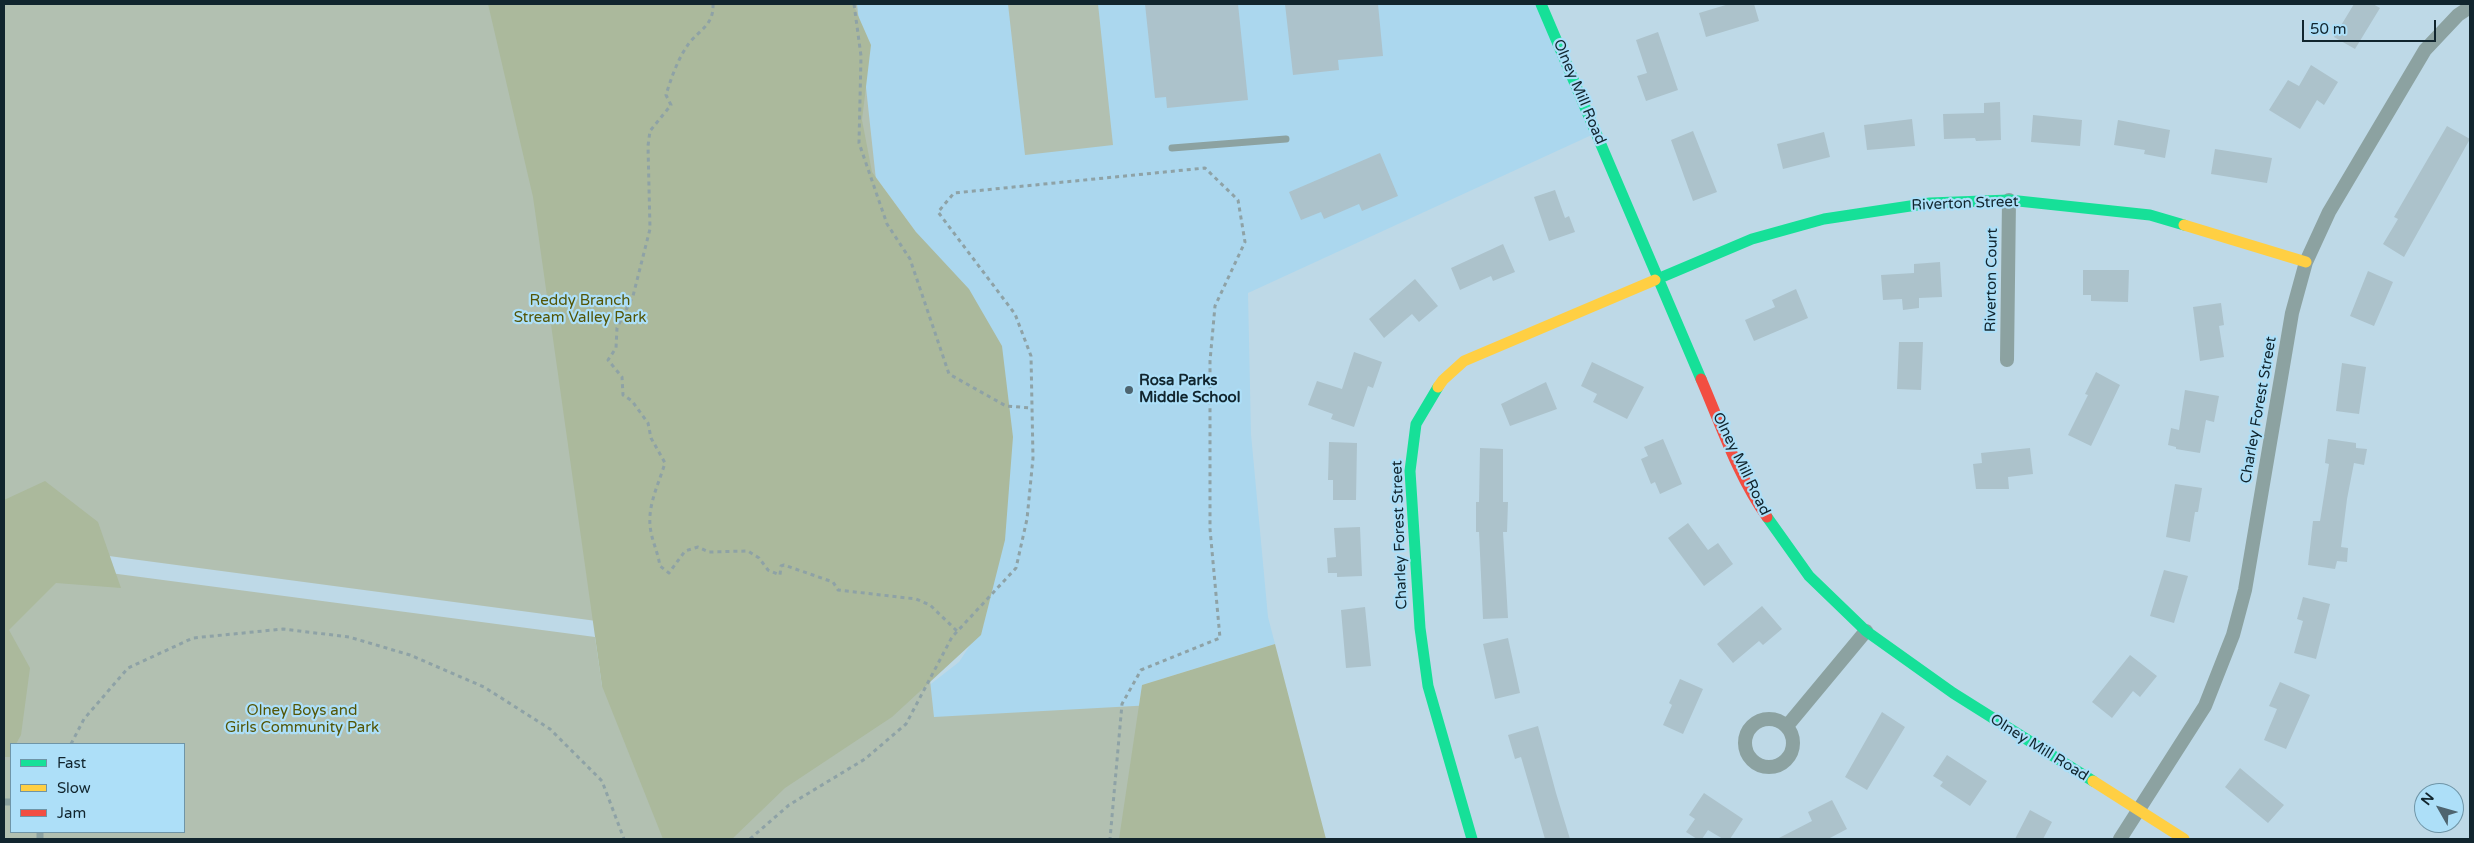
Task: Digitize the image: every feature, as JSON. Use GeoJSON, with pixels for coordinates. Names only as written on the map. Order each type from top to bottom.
{"type":"FeatureCollection","features":[{"type":"Feature","properties":{"kind":"street","name":"Olney Mill Road"},"geometry":{"type":"LineString","coordinates":[[1546,5],[1730,447],[1758,506],[1808,576],[1866,631],[1953,694],[2184,839]]}},
{"type":"Feature","properties":{"kind":"street","name":"Charley Forest Street"},"geometry":{"type":"LineString","coordinates":[[2120,839],[2204,706],[2233,635],[2245,590],[2292,313],[2306,262],[2329,212],[2425,50],[2458,15],[2470,7]]}},
{"type":"Feature","properties":{"kind":"street","name":"Riverton Street"},"geometry":{"type":"LineString","coordinates":[[1658,277],[1752,239],[1824,219],[1930,203],[2009,200],[2150,215],[2306,262]]}},
{"type":"Feature","properties":{"kind":"street","name":"Riverton Court"},"geometry":{"type":"LineString","coordinates":[[2007,360],[2009,200]]}},
{"type":"Feature","properties":{"kind":"street","name":"Charley Forest Street"},"geometry":{"type":"LineString","coordinates":[[1472,839],[1428,686],[1420,628],[1410,471],[1416,424],[1442,380],[1464,361],[1658,277]]}},
{"type":"Feature","properties":{"kind":"street"},"geometry":{"type":"LineString","coordinates":[[1787,726],[1866,631]]}},
{"type":"Feature","properties":{"kind":"lane"},"geometry":{"type":"LineString","coordinates":[[1172,148],[1286,139]]}},
{"type":"Feature","properties":{"kind":"path"},"geometry":{"type":"LineString","coordinates":[[713,4],[708,26],[690,43],[670,80],[666,95],[671,105],[650,131],[648,155],[650,229],[633,296],[617,328],[616,348],[608,360],[622,377],[623,395],[632,401],[648,423],[651,438],[665,463],[649,511],[651,533],[658,550],[660,566],[669,572],[685,551],[698,547],[709,552],[748,551],[759,558],[768,570],[780,574],[781,566],[784,565],[832,582],[838,590],[916,599],[930,605],[957,631]]}},
{"type":"Feature","properties":{"kind":"path"},"geometry":{"type":"LineString","coordinates":[[854,4],[861,56],[859,143],[887,224],[910,259],[950,374],[1006,406],[1032,408]]}},
{"type":"Feature","properties":{"kind":"path"},"geometry":{"type":"LineString","coordinates":[[750,839],[789,805],[865,759],[906,724],[952,637],[1016,568],[1027,519],[1033,458],[1031,356],[1015,314],[938,212],[954,193],[1205,168],[1238,200],[1245,242],[1215,306],[1210,361],[1210,529],[1220,638],[1141,670],[1122,704],[1110,839]]}},
{"type":"Feature","properties":{"kind":"path"},"geometry":{"type":"LineString","coordinates":[[72,743],[84,719],[128,668],[193,638],[283,629],[349,637],[410,655],[484,687],[550,728],[602,781],[624,839]]}},
{"type":"Feature","properties":{"kind":"shaded area","name":"Rosa Parks Middle School"},"geometry":{"type":"Polygon","coordinates":[[[853,4],[1541,4],[1596,133],[1248,293],[1251,434],[1268,617],[1275,644],[1142,685],[1119,839],[732,839],[959,662],[984,624],[916,232],[872,172],[853,4]]]}},
{"type":"Feature","properties":{"kind":"green space","name":"Reddy Branch Stream Valley Park"},"geometry":{"type":"Polygon","coordinates":[[[4,4],[857,4],[934,717],[1280,698],[1319,839],[4,839],[4,559],[595,637],[602,686],[619,624],[4,542],[4,4]]]}},
{"type":"Feature","properties":{"kind":"green space"},"geometry":{"type":"Polygon","coordinates":[[[488,4],[853,4],[871,45],[862,120],[872,172],[916,232],[969,289],[1002,346],[1013,437],[1005,540],[981,635],[892,717],[785,788],[732,839],[663,839],[602,686],[533,197],[488,4]]]}},
{"type":"Feature","properties":{"kind":"green space"},"geometry":{"type":"Polygon","coordinates":[[[1008,4],[1098,4],[1113,145],[1025,155],[1008,4]]]}},
{"type":"Feature","properties":{"kind":"green space"},"geometry":{"type":"Polygon","coordinates":[[[45,481],[98,522],[121,588],[56,583],[9,630],[30,668],[21,735],[17,743],[10,743],[10,757],[4,757],[4,500],[45,481]]]}},
{"type":"Feature","properties":{"kind":"green space"},"geometry":{"type":"Polygon","coordinates":[[[1275,644],[1326,839],[1119,839],[1142,685],[1275,644]]]}},
{"type":"Feature","properties":{"kind":"building"},"geometry":{"type":"Polygon","coordinates":[[[1145,4],[1238,4],[1248,100],[1167,108],[1166,97],[1155,98],[1145,4]]]}},
{"type":"Feature","properties":{"kind":"building"},"geometry":{"type":"Polygon","coordinates":[[[1285,4],[1378,4],[1383,56],[1338,60],[1339,70],[1293,75],[1285,4]]]}},
{"type":"Feature","properties":{"kind":"building"},"geometry":{"type":"Polygon","coordinates":[[[1729,4],[1754,4],[1759,21],[1706,37],[1699,13],[1729,4]]]}},
{"type":"Feature","properties":{"kind":"building"},"geometry":{"type":"Polygon","coordinates":[[[2354,4],[2373,4],[2380,8],[2355,49],[2334,37],[2354,4]]]}},
{"type":"Feature","properties":{"kind":"building"},"geometry":{"type":"Polygon","coordinates":[[[1658,32],[1678,90],[1646,101],[1637,76],[1647,73],[1636,40],[1658,32]]]}},
{"type":"Feature","properties":{"kind":"building"},"geometry":{"type":"Polygon","coordinates":[[[2311,65],[2338,82],[2324,105],[2317,100],[2300,129],[2269,110],[2288,80],[2299,86],[2311,65]]]}},
{"type":"Feature","properties":{"kind":"building"},"geometry":{"type":"Polygon","coordinates":[[[2000,102],[2001,140],[1976,141],[1975,138],[1944,139],[1943,114],[1984,113],[1984,103],[2000,102]]]}},
{"type":"Feature","properties":{"kind":"building"},"geometry":{"type":"Polygon","coordinates":[[[2033,115],[2082,120],[2080,146],[2031,142],[2033,115]]]}},
{"type":"Feature","properties":{"kind":"building"},"geometry":{"type":"Polygon","coordinates":[[[1912,119],[1915,146],[1867,150],[1864,125],[1912,119]]]}},
{"type":"Feature","properties":{"kind":"building"},"geometry":{"type":"Polygon","coordinates":[[[2118,120],[2170,130],[2165,158],[2144,154],[2145,150],[2114,145],[2118,120]]]}},
{"type":"Feature","properties":{"kind":"building"},"geometry":{"type":"Polygon","coordinates":[[[2447,126],[2470,139],[2404,257],[2383,244],[2398,219],[2394,217],[2447,126]]]}},
{"type":"Feature","properties":{"kind":"building"},"geometry":{"type":"Polygon","coordinates":[[[1693,131],[1717,192],[1693,201],[1671,140],[1693,131]]]}},
{"type":"Feature","properties":{"kind":"building"},"geometry":{"type":"Polygon","coordinates":[[[1824,132],[1830,157],[1783,169],[1777,144],[1824,132]]]}},
{"type":"Feature","properties":{"kind":"building"},"geometry":{"type":"Polygon","coordinates":[[[2215,149],[2272,158],[2267,183],[2211,174],[2215,149]]]}},
{"type":"Feature","properties":{"kind":"building"},"geometry":{"type":"Polygon","coordinates":[[[1380,153],[1398,196],[1362,211],[1359,204],[1324,219],[1321,212],[1301,220],[1289,192],[1380,153]]]}},
{"type":"Feature","properties":{"kind":"building"},"geometry":{"type":"Polygon","coordinates":[[[1555,190],[1565,218],[1569,216],[1575,232],[1549,241],[1534,197],[1555,190]]]}},
{"type":"Feature","properties":{"kind":"building"},"geometry":{"type":"Polygon","coordinates":[[[1503,244],[1515,272],[1493,281],[1491,276],[1460,290],[1451,268],[1503,244]]]}},
{"type":"Feature","properties":{"kind":"building"},"geometry":{"type":"Polygon","coordinates":[[[1940,262],[1942,297],[1919,298],[1919,308],[1903,310],[1902,299],[1883,300],[1881,275],[1914,273],[1914,264],[1940,262]]]}},
{"type":"Feature","properties":{"kind":"building"},"geometry":{"type":"Polygon","coordinates":[[[2083,270],[2129,270],[2128,302],[2091,301],[2091,295],[2083,295],[2083,270]]]}},
{"type":"Feature","properties":{"kind":"building"},"geometry":{"type":"Polygon","coordinates":[[[2368,271],[2393,282],[2374,326],[2350,316],[2368,271]]]}},
{"type":"Feature","properties":{"kind":"building"},"geometry":{"type":"Polygon","coordinates":[[[1415,279],[1438,306],[1419,322],[1412,314],[1384,338],[1369,319],[1415,279]]]}},
{"type":"Feature","properties":{"kind":"building"},"geometry":{"type":"Polygon","coordinates":[[[1796,289],[1808,318],[1754,341],[1745,320],[1775,307],[1772,300],[1796,289]]]}},
{"type":"Feature","properties":{"kind":"building"},"geometry":{"type":"Polygon","coordinates":[[[2221,303],[2224,325],[2219,326],[2224,357],[2200,361],[2193,307],[2221,303]]]}},
{"type":"Feature","properties":{"kind":"building"},"geometry":{"type":"Polygon","coordinates":[[[1899,342],[1923,342],[1921,390],[1897,389],[1899,342]]]}},
{"type":"Feature","properties":{"kind":"building"},"geometry":{"type":"Polygon","coordinates":[[[1354,352],[1382,362],[1373,388],[1368,386],[1354,427],[1331,419],[1333,414],[1308,405],[1317,381],[1342,389],[1354,352]]]}},
{"type":"Feature","properties":{"kind":"building"},"geometry":{"type":"Polygon","coordinates":[[[1592,362],[1644,387],[1627,419],[1593,402],[1597,394],[1581,386],[1592,362]]]}},
{"type":"Feature","properties":{"kind":"building"},"geometry":{"type":"Polygon","coordinates":[[[2342,363],[2366,367],[2359,414],[2336,411],[2342,363]]]}},
{"type":"Feature","properties":{"kind":"building"},"geometry":{"type":"Polygon","coordinates":[[[2096,372],[2120,385],[2091,446],[2068,435],[2088,395],[2085,394],[2096,372]]]}},
{"type":"Feature","properties":{"kind":"building"},"geometry":{"type":"Polygon","coordinates":[[[1546,382],[1557,409],[1510,426],[1501,404],[1546,382]]]}},
{"type":"Feature","properties":{"kind":"building"},"geometry":{"type":"Polygon","coordinates":[[[2185,390],[2219,396],[2214,422],[2206,420],[2200,453],[2176,449],[2176,447],[2168,445],[2171,428],[2179,430],[2185,390]]]}},
{"type":"Feature","properties":{"kind":"building"},"geometry":{"type":"Polygon","coordinates":[[[1663,439],[1682,484],[1660,494],[1655,482],[1651,484],[1641,459],[1648,456],[1644,447],[1663,439]]]}},
{"type":"Feature","properties":{"kind":"building"},"geometry":{"type":"Polygon","coordinates":[[[2328,439],[2356,443],[2356,448],[2367,449],[2364,465],[2354,463],[2347,499],[2341,547],[2348,548],[2347,562],[2337,561],[2335,569],[2308,565],[2313,521],[2320,521],[2329,464],[2325,463],[2328,439]]]}},
{"type":"Feature","properties":{"kind":"building"},"geometry":{"type":"Polygon","coordinates":[[[1329,442],[1357,443],[1356,500],[1333,500],[1333,480],[1328,480],[1329,442]]]}},
{"type":"Feature","properties":{"kind":"building"},"geometry":{"type":"Polygon","coordinates":[[[1480,448],[1503,449],[1503,502],[1508,502],[1507,532],[1503,532],[1508,618],[1483,619],[1479,532],[1476,532],[1476,502],[1479,502],[1480,448]]]}},
{"type":"Feature","properties":{"kind":"building"},"geometry":{"type":"Polygon","coordinates":[[[2030,448],[2033,474],[2008,477],[2009,489],[1976,489],[1973,464],[1982,463],[1981,453],[2030,448]]]}},
{"type":"Feature","properties":{"kind":"building"},"geometry":{"type":"Polygon","coordinates":[[[2175,484],[2202,488],[2198,512],[2195,512],[2190,542],[2166,537],[2175,484]]]}},
{"type":"Feature","properties":{"kind":"building"},"geometry":{"type":"Polygon","coordinates":[[[1688,523],[1708,550],[1718,543],[1733,564],[1704,586],[1668,538],[1688,523]]]}},
{"type":"Feature","properties":{"kind":"building"},"geometry":{"type":"Polygon","coordinates":[[[1360,527],[1362,576],[1337,577],[1337,573],[1328,573],[1327,558],[1336,557],[1334,528],[1360,527]]]}},
{"type":"Feature","properties":{"kind":"building"},"geometry":{"type":"Polygon","coordinates":[[[2164,570],[2188,576],[2174,623],[2150,616],[2164,570]]]}},
{"type":"Feature","properties":{"kind":"building"},"geometry":{"type":"Polygon","coordinates":[[[2303,597],[2330,604],[2316,659],[2294,653],[2303,621],[2297,619],[2303,597]]]}},
{"type":"Feature","properties":{"kind":"building"},"geometry":{"type":"Polygon","coordinates":[[[1762,606],[1782,629],[1763,645],[1759,641],[1733,663],[1717,644],[1762,606]]]}},
{"type":"Feature","properties":{"kind":"building"},"geometry":{"type":"Polygon","coordinates":[[[1365,607],[1371,666],[1346,668],[1341,610],[1365,607]]]}},
{"type":"Feature","properties":{"kind":"building"},"geometry":{"type":"Polygon","coordinates":[[[1508,638],[1520,693],[1495,699],[1483,644],[1508,638]]]}},
{"type":"Feature","properties":{"kind":"building"},"geometry":{"type":"Polygon","coordinates":[[[2130,655],[2157,676],[2140,697],[2133,691],[2112,718],[2092,702],[2130,655]]]}},
{"type":"Feature","properties":{"kind":"building"},"geometry":{"type":"Polygon","coordinates":[[[1680,679],[1703,689],[1683,734],[1663,725],[1672,705],[1669,703],[1680,679]]]}},
{"type":"Feature","properties":{"kind":"building"},"geometry":{"type":"Polygon","coordinates":[[[2280,682],[2310,695],[2286,749],[2264,740],[2277,709],[2269,706],[2280,682]]]}},
{"type":"Feature","properties":{"kind":"building"},"geometry":{"type":"Polygon","coordinates":[[[1882,712],[1905,727],[1867,790],[1845,777],[1882,712]]]}},
{"type":"Feature","properties":{"kind":"building"},"geometry":{"type":"Polygon","coordinates":[[[1538,726],[1570,839],[1545,839],[1521,757],[1515,759],[1508,735],[1538,726]]]}},
{"type":"Feature","properties":{"kind":"building"},"geometry":{"type":"Polygon","coordinates":[[[1947,755],[1987,781],[1970,806],[1940,786],[1943,782],[1933,776],[1947,755]]]}},
{"type":"Feature","properties":{"kind":"building"},"geometry":{"type":"Polygon","coordinates":[[[2240,768],[2284,805],[2268,823],[2225,787],[2240,768]]]}},
{"type":"Feature","properties":{"kind":"building"},"geometry":{"type":"Polygon","coordinates":[[[1704,793],[1743,819],[1730,839],[1723,839],[1708,830],[1702,839],[1697,839],[1686,832],[1695,819],[1689,815],[1704,793]]]}},
{"type":"Feature","properties":{"kind":"building"},"geometry":{"type":"Polygon","coordinates":[[[1832,800],[1847,829],[1828,839],[1777,839],[1812,821],[1808,812],[1832,800]]]}},
{"type":"Feature","properties":{"kind":"building"},"geometry":{"type":"Polygon","coordinates":[[[2030,810],[2052,822],[2043,839],[2015,839],[2030,810]]]}},
{"type":"Feature","properties":{"kind":"traffic: fast"},"geometry":{"type":"LineString","coordinates":[[1541,4],[1701,379]]}},
{"type":"Feature","properties":{"kind":"traffic: fast"},"geometry":{"type":"LineString","coordinates":[[1655,280],[1752,239],[1824,219],[1930,203],[2009,200],[2150,215],[2184,225]]}},
{"type":"Feature","properties":{"kind":"traffic: fast"},"geometry":{"type":"LineString","coordinates":[[1438,387],[1416,424],[1410,471],[1420,628],[1428,686],[1472,839]]}},
{"type":"Feature","properties":{"kind":"traffic: fast"},"geometry":{"type":"LineString","coordinates":[[1767,517],[1809,576],[1866,631],[1953,693],[2093,781]]}},
{"type":"Feature","properties":{"kind":"traffic: slow"},"geometry":{"type":"LineString","coordinates":[[2184,225],[2306,262]]}},
{"type":"Feature","properties":{"kind":"traffic: slow"},"geometry":{"type":"LineString","coordinates":[[1438,387],[1464,361],[1655,280]]}},
{"type":"Feature","properties":{"kind":"traffic: slow"},"geometry":{"type":"LineString","coordinates":[[2093,781],[2184,839]]}},
{"type":"Feature","properties":{"kind":"traffic: jam"},"geometry":{"type":"LineString","coordinates":[[1701,379],[1747,485],[1767,517]]}},
{"type":"Feature","properties":{"kind":"place","name":"Rosa Parks Middle School"},"geometry":{"type":"Point","coordinates":[1129,390]}},
{"type":"Feature","properties":{"kind":"park label","name":"Olney Boys and Girls Community Park"},"geometry":{"type":"Point","coordinates":[302,720]}}]}
